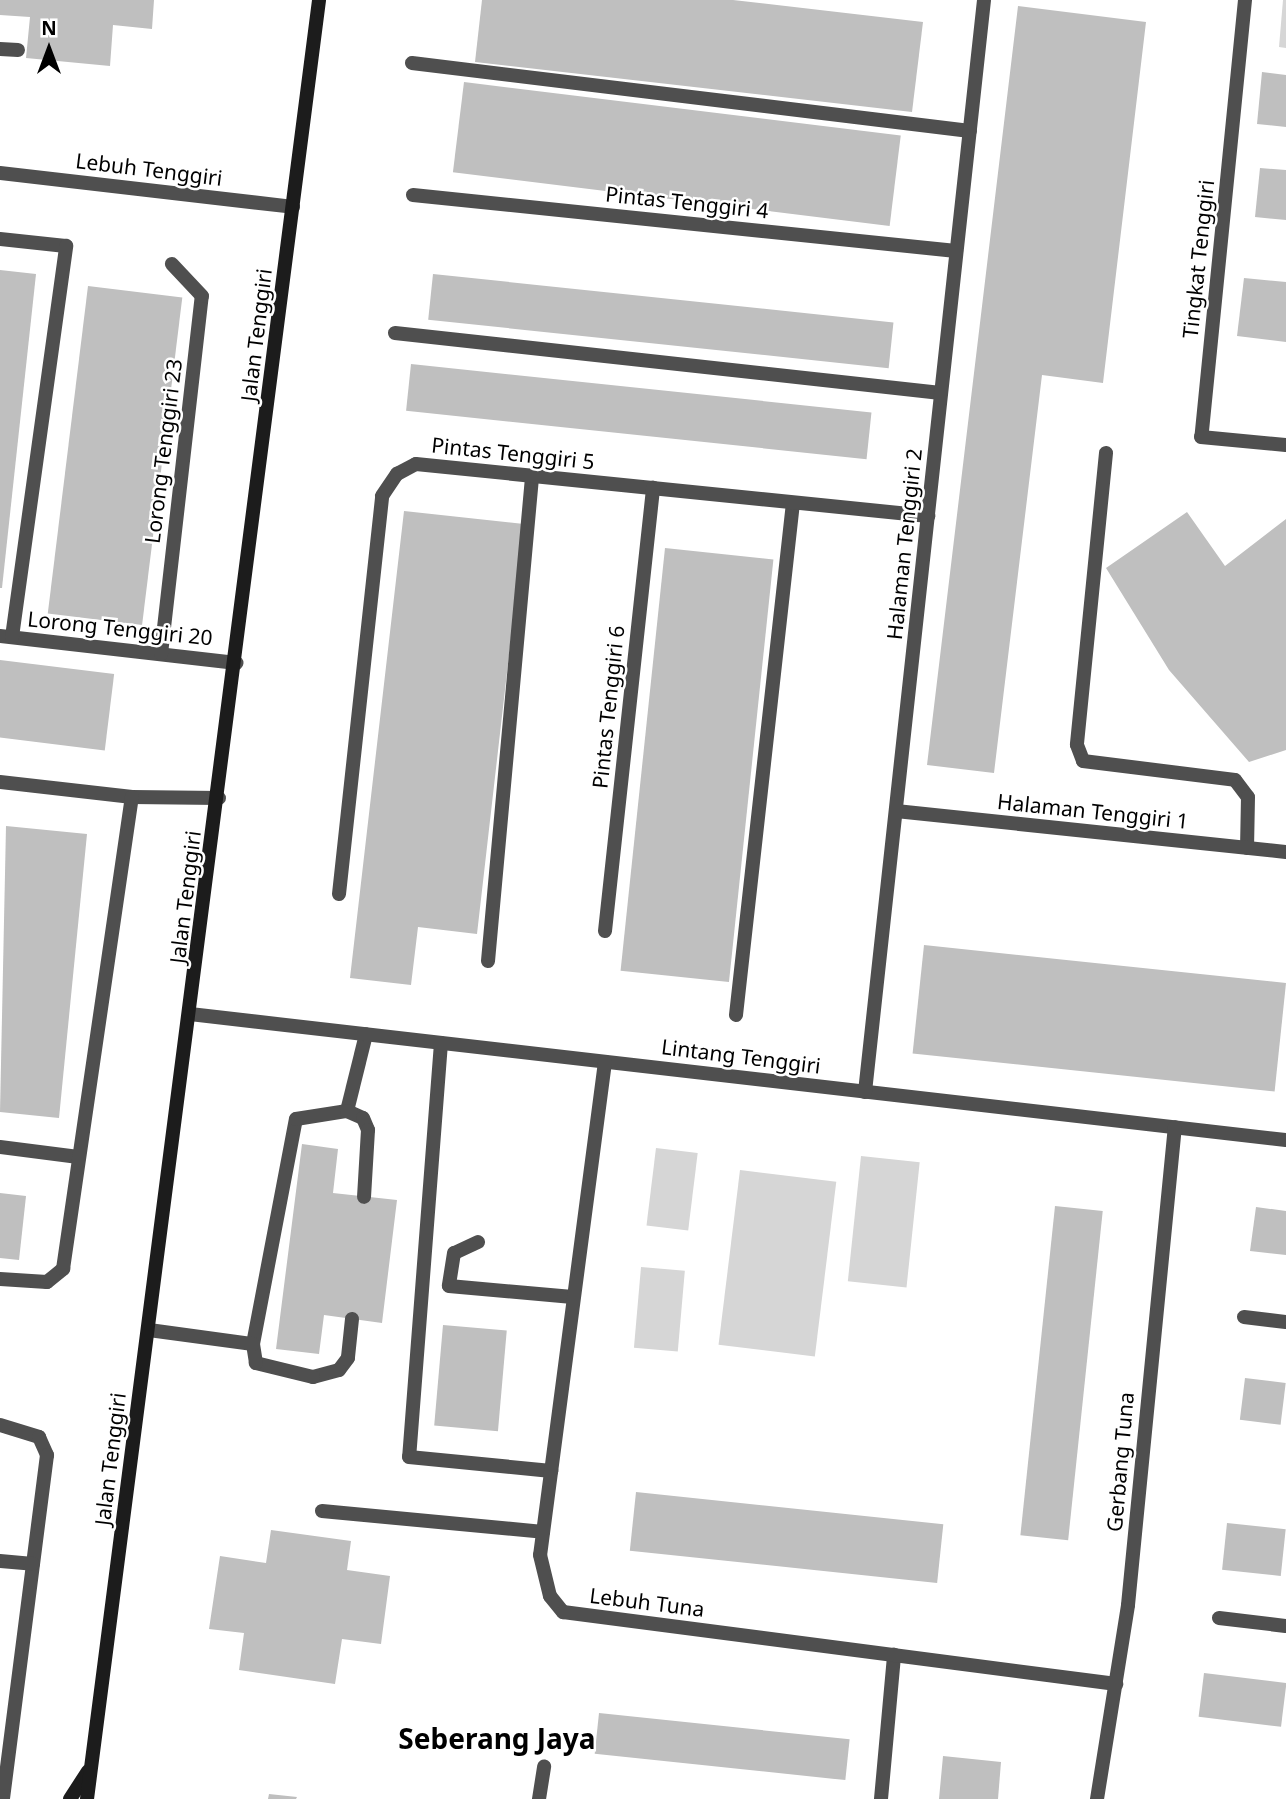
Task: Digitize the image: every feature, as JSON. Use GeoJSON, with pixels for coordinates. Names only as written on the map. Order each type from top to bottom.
{"type":"FeatureCollection","features":[{"type":"Feature","properties":{"kind":"street","name":"Jalan Tenggiri"},"geometry":{"type":"LineString","coordinates":[[87,1799],[219,798],[319,0]]}},
{"type":"Feature","properties":{"kind":"street","name":"Halaman Tenggiri 2"},"geometry":{"type":"LineString","coordinates":[[865,1092],[984,0]]}},
{"type":"Feature","properties":{"kind":"street","name":"Tingkat Tenggiri"},"geometry":{"type":"LineString","coordinates":[[1245,0],[1201,437],[1286,445]]}},
{"type":"Feature","properties":{"kind":"street"},"geometry":{"type":"LineString","coordinates":[[0,49],[18,50]]}},
{"type":"Feature","properties":{"kind":"street"},"geometry":{"type":"LineString","coordinates":[[412,63],[970,131]]}},
{"type":"Feature","properties":{"kind":"street","name":"Lebuh Tenggiri"},"geometry":{"type":"LineString","coordinates":[[0,173],[293,207]]}},
{"type":"Feature","properties":{"kind":"street","name":"Pintas Tenggiri 4"},"geometry":{"type":"LineString","coordinates":[[413,195],[956,251]]}},
{"type":"Feature","properties":{"kind":"street"},"geometry":{"type":"LineString","coordinates":[[0,239],[66,246],[6,636]]}},
{"type":"Feature","properties":{"kind":"street","name":"Lorong Tenggiri 23"},"geometry":{"type":"LineString","coordinates":[[161,654],[202,296],[172,264]]}},
{"type":"Feature","properties":{"kind":"street"},"geometry":{"type":"LineString","coordinates":[[396,332],[941,393]]}},
{"type":"Feature","properties":{"kind":"street"},"geometry":{"type":"LineString","coordinates":[[1106,453],[1077,745],[1083,761],[1097,765],[1235,780],[1248,797],[1247,848]]}},
{"type":"Feature","properties":{"kind":"street","name":"Pintas Tenggiri 5"},"geometry":{"type":"LineString","coordinates":[[339,894],[382,496],[397,474],[416,464],[928,516]]}},
{"type":"Feature","properties":{"kind":"street"},"geometry":{"type":"LineString","coordinates":[[488,961],[532,476]]}},
{"type":"Feature","properties":{"kind":"street","name":"Pintas Tenggiri 6"},"geometry":{"type":"LineString","coordinates":[[605,931],[653,488]]}},
{"type":"Feature","properties":{"kind":"street"},"geometry":{"type":"LineString","coordinates":[[736,1015],[793,502]]}},
{"type":"Feature","properties":{"kind":"street","name":"Lorong Tenggiri 20"},"geometry":{"type":"LineString","coordinates":[[6,636],[236,663]]}},
{"type":"Feature","properties":{"kind":"street"},"geometry":{"type":"LineString","coordinates":[[0,782],[132,797],[219,798]]}},
{"type":"Feature","properties":{"kind":"street"},"geometry":{"type":"LineString","coordinates":[[0,1279],[47,1282],[63,1269],[132,797]]}},
{"type":"Feature","properties":{"kind":"street","name":"Halaman Tenggiri 1"},"geometry":{"type":"LineString","coordinates":[[896,811],[1286,852]]}},
{"type":"Feature","properties":{"kind":"street","name":"Lintang Tenggiri"},"geometry":{"type":"LineString","coordinates":[[190,1014],[1286,1140]]}},
{"type":"Feature","properties":{"kind":"street"},"geometry":{"type":"LineString","coordinates":[[347,1111],[366,1034]]}},
{"type":"Feature","properties":{"kind":"street"},"geometry":{"type":"LineString","coordinates":[[441,1043],[409,1457],[551,1471]]}},
{"type":"Feature","properties":{"kind":"street","name":"Lebuh Tuna"},"geometry":{"type":"LineString","coordinates":[[605,1062],[540,1555],[550,1596],[564,1612],[1116,1684]]}},
{"type":"Feature","properties":{"kind":"street"},"geometry":{"type":"LineString","coordinates":[[352,1319],[348,1357],[339,1370],[313,1377],[264,1370],[253,1344],[296,1119],[347,1111],[363,1118],[368,1130],[364,1197]]}},
{"type":"Feature","properties":{"kind":"street","name":"Gerbang Tuna"},"geometry":{"type":"LineString","coordinates":[[1097,1799],[1116,1684],[1175,1127]]}},
{"type":"Feature","properties":{"kind":"street"},"geometry":{"type":"LineString","coordinates":[[0,1147],[78,1157]]}},
{"type":"Feature","properties":{"kind":"street"},"geometry":{"type":"LineString","coordinates":[[478,1242],[454,1253],[449,1286],[573,1297]]}},
{"type":"Feature","properties":{"kind":"street"},"geometry":{"type":"LineString","coordinates":[[1244,1317],[1286,1322]]}},
{"type":"Feature","properties":{"kind":"street"},"geometry":{"type":"LineString","coordinates":[[149,1330],[253,1344]]}},
{"type":"Feature","properties":{"kind":"street"},"geometry":{"type":"LineString","coordinates":[[0,1425],[38,1437],[47,1455],[3,1799]]}},
{"type":"Feature","properties":{"kind":"street"},"geometry":{"type":"LineString","coordinates":[[322,1511],[543,1532]]}},
{"type":"Feature","properties":{"kind":"street"},"geometry":{"type":"LineString","coordinates":[[0,1561],[33,1564]]}},
{"type":"Feature","properties":{"kind":"street"},"geometry":{"type":"LineString","coordinates":[[1219,1618],[1286,1626]]}},
{"type":"Feature","properties":{"kind":"street"},"geometry":{"type":"LineString","coordinates":[[881,1799],[894,1655]]}},
{"type":"Feature","properties":{"kind":"street"},"geometry":{"type":"LineString","coordinates":[[0,1697],[16,1699]]}},
{"type":"Feature","properties":{"kind":"street"},"geometry":{"type":"LineString","coordinates":[[539,1799],[544,1766]]}},
{"type":"Feature","properties":{"kind":"street"},"geometry":{"type":"LineString","coordinates":[[70,1799],[91,1767]]}},
{"type":"Feature","properties":{"kind":"shaded area"},"geometry":{"type":"Polygon","coordinates":[[[1283,0],[1286,0],[1286,48],[1279,47],[1283,0]]]}},
{"type":"Feature","properties":{"kind":"shaded area"},"geometry":{"type":"Polygon","coordinates":[[[656,1148],[698,1153],[688,1231],[646,1225],[656,1148]]]}},
{"type":"Feature","properties":{"kind":"shaded area"},"geometry":{"type":"Polygon","coordinates":[[[861,1156],[920,1162],[907,1287],[848,1281],[861,1156]]]}},
{"type":"Feature","properties":{"kind":"shaded area"},"geometry":{"type":"Polygon","coordinates":[[[740,1170],[836,1182],[815,1357],[719,1345],[740,1170]]]}},
{"type":"Feature","properties":{"kind":"shaded area"},"geometry":{"type":"Polygon","coordinates":[[[641,1267],[685,1271],[678,1352],[634,1348],[641,1267]]]}},
{"type":"Feature","properties":{"kind":"building"},"geometry":{"type":"Polygon","coordinates":[[[0,0],[154,0],[152,29],[113,25],[110,66],[26,58],[30,17],[0,15],[0,0]]]}},
{"type":"Feature","properties":{"kind":"building"},"geometry":{"type":"Polygon","coordinates":[[[482,0],[733,0],[923,22],[912,112],[475,62],[482,0]]]}},
{"type":"Feature","properties":{"kind":"building"},"geometry":{"type":"Polygon","coordinates":[[[1018,6],[1146,22],[1103,383],[1042,375],[994,773],[927,765],[1018,6]]]}},
{"type":"Feature","properties":{"kind":"building"},"geometry":{"type":"Polygon","coordinates":[[[1262,72],[1286,75],[1286,127],[1257,124],[1262,72]]]}},
{"type":"Feature","properties":{"kind":"building"},"geometry":{"type":"Polygon","coordinates":[[[464,82],[901,136],[890,226],[453,172],[464,82]]]}},
{"type":"Feature","properties":{"kind":"building"},"geometry":{"type":"Polygon","coordinates":[[[1260,168],[1286,170],[1286,220],[1255,217],[1260,168]]]}},
{"type":"Feature","properties":{"kind":"building"},"geometry":{"type":"Polygon","coordinates":[[[0,270],[36,274],[2,588],[0,588],[0,270]]]}},
{"type":"Feature","properties":{"kind":"building"},"geometry":{"type":"Polygon","coordinates":[[[433,274],[893,322],[889,368],[428,320],[433,274]]]}},
{"type":"Feature","properties":{"kind":"building"},"geometry":{"type":"Polygon","coordinates":[[[1244,278],[1286,282],[1286,342],[1237,336],[1244,278]]]}},
{"type":"Feature","properties":{"kind":"building"},"geometry":{"type":"Polygon","coordinates":[[[88,286],[182,298],[142,625],[48,614],[88,286]]]}},
{"type":"Feature","properties":{"kind":"building"},"geometry":{"type":"Polygon","coordinates":[[[411,364],[871,412],[867,459],[406,411],[411,364]]]}},
{"type":"Feature","properties":{"kind":"building"},"geometry":{"type":"Polygon","coordinates":[[[404,511],[524,524],[477,934],[418,927],[411,985],[350,978],[404,511]]]}},
{"type":"Feature","properties":{"kind":"building"},"geometry":{"type":"Polygon","coordinates":[[[1187,512],[1225,566],[1286,519],[1286,750],[1249,762],[1169,670],[1106,568],[1187,512]]]}},
{"type":"Feature","properties":{"kind":"building"},"geometry":{"type":"Polygon","coordinates":[[[665,548],[773,559],[729,982],[621,971],[665,548]]]}},
{"type":"Feature","properties":{"kind":"building"},"geometry":{"type":"Polygon","coordinates":[[[0,660],[114,674],[105,750],[0,738],[0,660]]]}},
{"type":"Feature","properties":{"kind":"building"},"geometry":{"type":"Polygon","coordinates":[[[6,826],[87,834],[59,1118],[0,1112],[6,826]]]}},
{"type":"Feature","properties":{"kind":"building"},"geometry":{"type":"Polygon","coordinates":[[[924,945],[1286,983],[1275,1091],[913,1053],[924,945]]]}},
{"type":"Feature","properties":{"kind":"building"},"geometry":{"type":"Polygon","coordinates":[[[302,1144],[338,1149],[333,1193],[397,1200],[382,1323],[324,1315],[319,1354],[276,1349],[302,1144]]]}},
{"type":"Feature","properties":{"kind":"building"},"geometry":{"type":"Polygon","coordinates":[[[0,1193],[26,1196],[19,1260],[0,1258],[0,1193]]]}},
{"type":"Feature","properties":{"kind":"building"},"geometry":{"type":"Polygon","coordinates":[[[1055,1206],[1103,1211],[1068,1540],[1020,1535],[1055,1206]]]}},
{"type":"Feature","properties":{"kind":"building"},"geometry":{"type":"Polygon","coordinates":[[[1256,1207],[1286,1211],[1286,1255],[1250,1251],[1256,1207]]]}},
{"type":"Feature","properties":{"kind":"building"},"geometry":{"type":"Polygon","coordinates":[[[443,1325],[507,1331],[498,1431],[434,1426],[443,1325]]]}},
{"type":"Feature","properties":{"kind":"building"},"geometry":{"type":"Polygon","coordinates":[[[1245,1378],[1286,1383],[1281,1425],[1240,1420],[1245,1378]]]}},
{"type":"Feature","properties":{"kind":"building"},"geometry":{"type":"Polygon","coordinates":[[[636,1492],[943,1524],[937,1583],[630,1551],[636,1492]]]}},
{"type":"Feature","properties":{"kind":"building"},"geometry":{"type":"Polygon","coordinates":[[[1227,1523],[1286,1529],[1281,1576],[1222,1570],[1227,1523]]]}},
{"type":"Feature","properties":{"kind":"building"},"geometry":{"type":"Polygon","coordinates":[[[271,1530],[351,1541],[347,1570],[390,1576],[381,1644],[342,1639],[335,1684],[239,1670],[244,1633],[209,1629],[220,1556],[266,1563],[271,1530]]]}},
{"type":"Feature","properties":{"kind":"building"},"geometry":{"type":"Polygon","coordinates":[[[1204,1673],[1286,1683],[1281,1727],[1199,1717],[1204,1673]]]}},
{"type":"Feature","properties":{"kind":"building"},"geometry":{"type":"Polygon","coordinates":[[[599,1713],[850,1739],[845,1780],[595,1754],[599,1713]]]}},
{"type":"Feature","properties":{"kind":"building"},"geometry":{"type":"Polygon","coordinates":[[[943,1756],[1001,1762],[998,1799],[939,1799],[943,1756]]]}},
{"type":"Feature","properties":{"kind":"building"},"geometry":{"type":"Polygon","coordinates":[[[269,1794],[297,1797],[268,1799],[269,1794]]]}},
{"type":"Feature","properties":{"kind":"district","name":"Seberang Jaya"},"geometry":{"type":"Point","coordinates":[497,1738]}}]}
